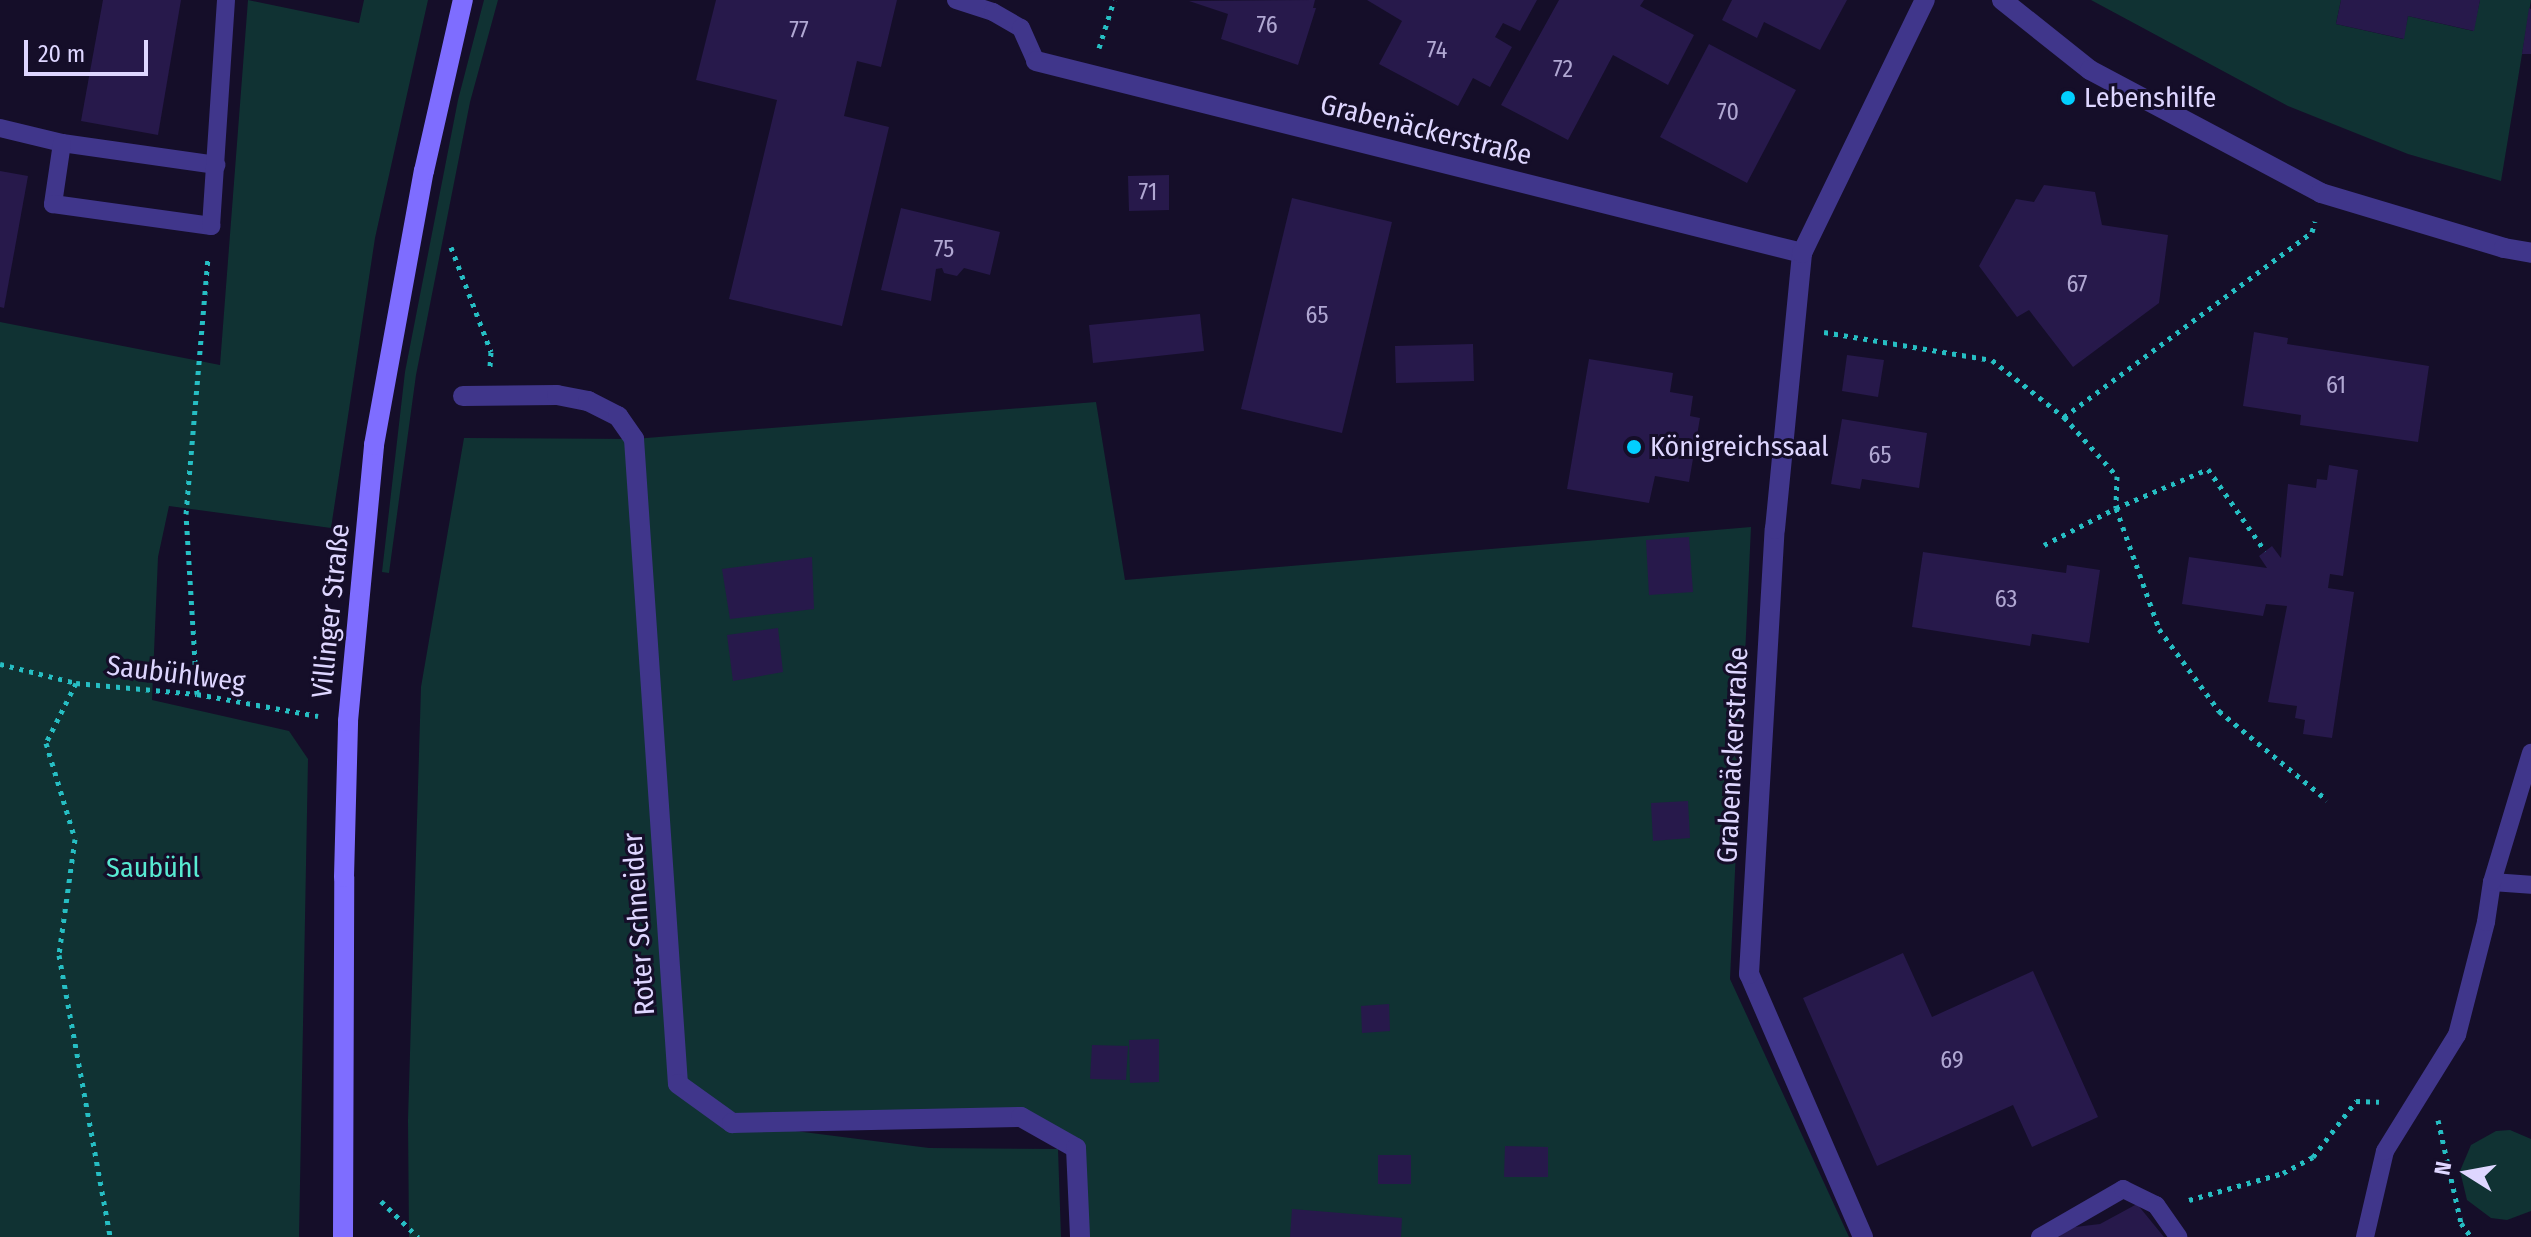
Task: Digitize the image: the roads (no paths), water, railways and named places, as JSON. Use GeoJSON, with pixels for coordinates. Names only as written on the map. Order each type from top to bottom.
{"type":"FeatureCollection","features":[{"type":"Feature","properties":{"kind":"main road","name":"Villinger Straße"},"geometry":{"type":"LineString","coordinates":[[343,1237],[344,877],[348,721],[374,445],[424,171],[463,0]]}},
{"type":"Feature","properties":{"kind":"street","name":"Grabenäckerstraße"},"geometry":{"type":"LineString","coordinates":[[1863,1237],[1749,974],[1775,529],[1802,253],[1925,0]]}},
{"type":"Feature","properties":{"kind":"street"},"geometry":{"type":"LineString","coordinates":[[2002,0],[2090,70],[2321,193],[2504,248],[2531,253]]}},
{"type":"Feature","properties":{"kind":"street","name":"Grabenäckerstraße"},"geometry":{"type":"LineString","coordinates":[[1036,61],[1802,253]]}},
{"type":"Feature","properties":{"kind":"street","name":"Roter Schneider"},"geometry":{"type":"LineString","coordinates":[[463,396],[557,395],[588,401],[618,416],[634,439],[678,1084],[732,1123],[1021,1117],[1076,1148],[1080,1237]]}},
{"type":"Feature","properties":{"kind":"lane"},"geometry":{"type":"LineString","coordinates":[[62,143],[53,204],[211,226],[226,0]]}},
{"type":"Feature","properties":{"kind":"lane"},"geometry":{"type":"LineString","coordinates":[[956,0],[993,12],[1021,28],[1036,61]]}},
{"type":"Feature","properties":{"kind":"lane"},"geometry":{"type":"LineString","coordinates":[[0,128],[62,143],[216,165]]}},
{"type":"Feature","properties":{"kind":"lane"},"geometry":{"type":"LineString","coordinates":[[2365,1237],[2385,1151],[2457,1035],[2486,922],[2492,882],[2531,753]]}},
{"type":"Feature","properties":{"kind":"lane"},"geometry":{"type":"LineString","coordinates":[[2492,882],[2531,885]]}},
{"type":"Feature","properties":{"kind":"lane"},"geometry":{"type":"LineString","coordinates":[[2040,1237],[2123,1189],[2156,1205],[2178,1237]]}},
{"type":"Feature","properties":{"kind":"place","name":"Lebenshilfe"},"geometry":{"type":"Point","coordinates":[2068,98]}},
{"type":"Feature","properties":{"kind":"place","name":"Königreichssaal"},"geometry":{"type":"Point","coordinates":[1634,447]}},
{"type":"Feature","properties":{"kind":"park label","name":"Saubühl"},"geometry":{"type":"Point","coordinates":[153,868]}}]}
